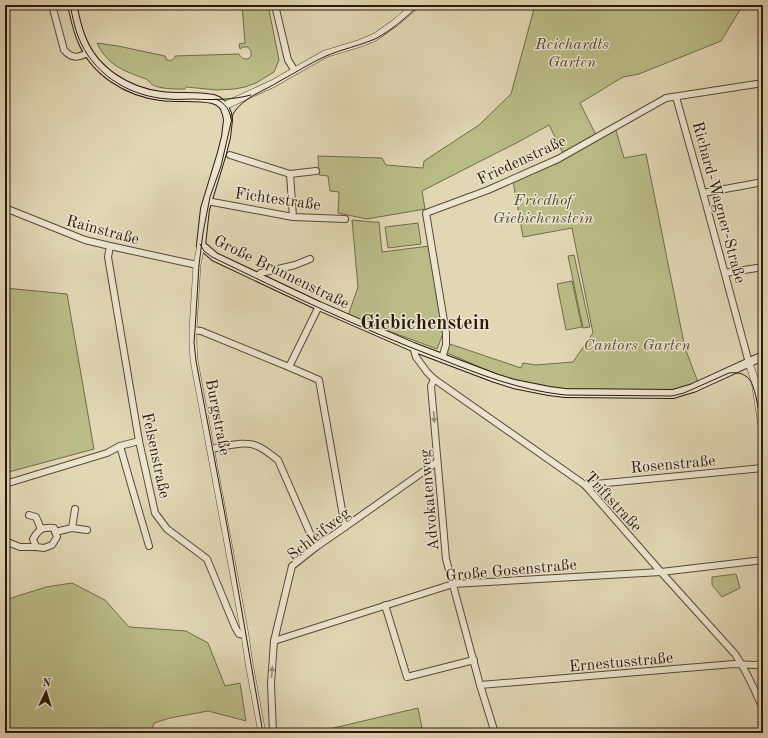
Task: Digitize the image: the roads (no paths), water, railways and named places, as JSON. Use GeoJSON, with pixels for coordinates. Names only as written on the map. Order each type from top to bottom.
{"type":"FeatureCollection","features":[{"type":"Feature","properties":{"kind":"main road"},"geometry":{"type":"LineString","coordinates":[[72,5],[78,30],[88,52],[99,66],[122,84],[143,93],[160,96],[213,99],[224,106]]}},
{"type":"Feature","properties":{"kind":"main road","name":"Burgstraße"},"geometry":{"type":"LineString","coordinates":[[201,245],[207,201],[219,165],[226,137],[228,120],[224,106]]}},
{"type":"Feature","properties":{"kind":"main road","name":"Große Brunnenstraße"},"geometry":{"type":"LineString","coordinates":[[201,245],[215,257],[319,306],[412,346],[496,378],[514,384],[549,392],[673,394],[693,388],[763,356]]}},
{"type":"Feature","properties":{"kind":"street"},"geometry":{"type":"LineString","coordinates":[[52,5],[64,50],[67,54],[77,57],[83,56],[88,52]]}},
{"type":"Feature","properties":{"kind":"street"},"geometry":{"type":"LineString","coordinates":[[275,5],[288,60],[295,71]]}},
{"type":"Feature","properties":{"kind":"street"},"geometry":{"type":"LineString","coordinates":[[224,106],[272,84],[325,54],[375,37],[404,16],[416,5]]}},
{"type":"Feature","properties":{"kind":"street","name":"Friedenstraße"},"geometry":{"type":"LineString","coordinates":[[442,358],[446,345],[446,333],[426,213],[470,198],[558,159],[666,98],[763,83]]}},
{"type":"Feature","properties":{"kind":"street","name":"Richard-Wagner-Straße"},"geometry":{"type":"LineString","coordinates":[[676,97],[725,273],[748,363],[755,381],[763,432]]}},
{"type":"Feature","properties":{"kind":"street"},"geometry":{"type":"LineString","coordinates":[[230,155],[290,174],[316,171]]}},
{"type":"Feature","properties":{"kind":"street"},"geometry":{"type":"LineString","coordinates":[[290,174],[293,217]]}},
{"type":"Feature","properties":{"kind":"street"},"geometry":{"type":"LineString","coordinates":[[703,193],[763,182]]}},
{"type":"Feature","properties":{"kind":"street","name":"Fichtestraße"},"geometry":{"type":"LineString","coordinates":[[207,201],[293,217],[346,219]]}},
{"type":"Feature","properties":{"kind":"street","name":"Rainstraße"},"geometry":{"type":"LineString","coordinates":[[5,208],[85,240],[197,265]]}},
{"type":"Feature","properties":{"kind":"street","name":"Burgstraße"},"geometry":{"type":"LineString","coordinates":[[201,245],[197,265],[194,360],[262,733]]}},
{"type":"Feature","properties":{"kind":"street","name":"Felsenstraße"},"geometry":{"type":"LineString","coordinates":[[110,246],[108,256],[139,441],[155,513],[167,529],[207,559],[235,627],[239,634],[245,635]]}},
{"type":"Feature","properties":{"kind":"street"},"geometry":{"type":"LineString","coordinates":[[257,276],[264,272],[295,265],[310,259]]}},
{"type":"Feature","properties":{"kind":"street"},"geometry":{"type":"LineString","coordinates":[[725,273],[763,267]]}},
{"type":"Feature","properties":{"kind":"street"},"geometry":{"type":"LineString","coordinates":[[289,367],[319,306]]}},
{"type":"Feature","properties":{"kind":"street"},"geometry":{"type":"LineString","coordinates":[[194,330],[319,380],[345,528]]}},
{"type":"Feature","properties":{"kind":"street","name":"Triftstraße"},"geometry":{"type":"LineString","coordinates":[[412,346],[416,357],[434,379],[585,485],[735,654],[750,679],[763,709]]}},
{"type":"Feature","properties":{"kind":"street","name":"Advokatenweg"},"geometry":{"type":"LineString","coordinates":[[434,379],[431,386],[446,559],[480,685],[495,733]]}},
{"type":"Feature","properties":{"kind":"street"},"geometry":{"type":"LineString","coordinates":[[5,484],[107,453],[120,446],[139,441]]}},
{"type":"Feature","properties":{"kind":"street"},"geometry":{"type":"LineString","coordinates":[[211,449],[245,444],[256,445],[267,451],[278,460],[316,547]]}},
{"type":"Feature","properties":{"kind":"street","name":"Felsenstraße"},"geometry":{"type":"LineString","coordinates":[[120,446],[149,546]]}},
{"type":"Feature","properties":{"kind":"street","name":"Schleifweg"},"geometry":{"type":"LineString","coordinates":[[274,733],[271,684],[274,641],[292,566],[316,547],[437,462]]}},
{"type":"Feature","properties":{"kind":"street","name":"Rosenstraße"},"geometry":{"type":"LineString","coordinates":[[585,485],[763,468]]}},
{"type":"Feature","properties":{"kind":"street"},"geometry":{"type":"LineString","coordinates":[[72,528],[75,509]]}},
{"type":"Feature","properties":{"kind":"street"},"geometry":{"type":"LineString","coordinates":[[29,515],[36,517],[41,529]]}},
{"type":"Feature","properties":{"kind":"street"},"geometry":{"type":"LineString","coordinates":[[5,541],[20,546],[36,546],[44,548],[52,545],[57,538],[54,528],[45,527],[37,532],[33,539],[36,546]]}},
{"type":"Feature","properties":{"kind":"street"},"geometry":{"type":"LineString","coordinates":[[55,532],[72,528],[87,530]]}},
{"type":"Feature","properties":{"kind":"street","name":"Große Gosenstraße"},"geometry":{"type":"LineString","coordinates":[[274,641],[453,584],[661,572],[763,560]]}},
{"type":"Feature","properties":{"kind":"street"},"geometry":{"type":"LineString","coordinates":[[385,605],[407,677],[474,660]]}},
{"type":"Feature","properties":{"kind":"street","name":"Ernestusstraße"},"geometry":{"type":"LineString","coordinates":[[480,685],[734,664],[756,666],[763,663]]}},
{"type":"Feature","properties":{"kind":"tram line"},"geometry":{"type":"LineString","coordinates":[[70,5],[77,34],[88,55],[96,66],[106,75],[129,89],[142,94],[172,99],[222,99],[251,95]]}},
{"type":"Feature","properties":{"kind":"tram line"},"geometry":{"type":"LineString","coordinates":[[263,733],[226,520],[196,361],[194,342],[199,265],[210,197],[221,166],[233,114],[242,103],[320,59],[375,39],[398,24],[419,5]]}},
{"type":"Feature","properties":{"kind":"tram line"},"geometry":{"type":"LineString","coordinates":[[216,99],[226,107],[230,113],[231,119]]}},
{"type":"Feature","properties":{"kind":"tram line"},"geometry":{"type":"LineString","coordinates":[[200,244],[204,251],[212,257],[352,323],[409,347],[470,370],[500,381],[532,390],[565,395],[672,396],[684,393],[729,373],[742,374],[752,383],[763,442]]}},
{"type":"Feature","properties":{"kind":"district","name":"Giebichenstein"},"geometry":{"type":"Point","coordinates":[425,322]}},
{"type":"Feature","properties":{"kind":"park label","name":"Reichardts Garten"},"geometry":{"type":"Point","coordinates":[572,52]}},
{"type":"Feature","properties":{"kind":"park label","name":"Friedhof Giebichenstein"},"geometry":{"type":"Point","coordinates":[543,208]}},
{"type":"Feature","properties":{"kind":"park label","name":"Cantors Garten"},"geometry":{"type":"Point","coordinates":[637,344]}}]}
